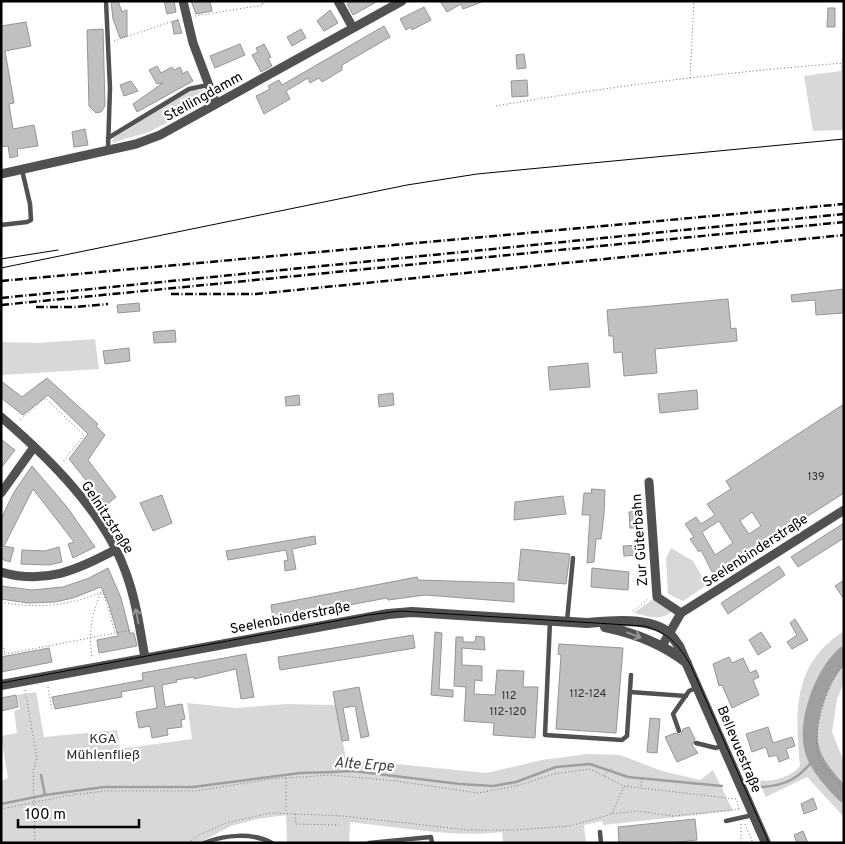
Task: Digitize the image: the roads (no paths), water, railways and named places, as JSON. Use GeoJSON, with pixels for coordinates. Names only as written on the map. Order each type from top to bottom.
{"type":"FeatureCollection","features":[{"type":"Feature","properties":{"kind":"street"},"geometry":{"type":"LineString","coordinates":[[183,1],[193,43],[216,104]]}},
{"type":"Feature","properties":{"kind":"street"},"geometry":{"type":"LineString","coordinates":[[338,1],[353,28]]}},
{"type":"Feature","properties":{"kind":"street","name":"Stellingdamm"},"geometry":{"type":"LineString","coordinates":[[1,174],[108,151],[136,144],[160,135],[402,1]]}},
{"type":"Feature","properties":{"kind":"street","name":"Gelnitzstraße"},"geometry":{"type":"LineString","coordinates":[[1,418],[57,469],[81,499],[115,550],[133,592],[145,658]]}},
{"type":"Feature","properties":{"kind":"street"},"geometry":{"type":"LineString","coordinates":[[1,493],[34,447]]}},
{"type":"Feature","properties":{"kind":"street","name":"Zur Güterbahn"},"geometry":{"type":"LineString","coordinates":[[649,482],[657,596],[681,613]]}},
{"type":"Feature","properties":{"kind":"street","name":"Seelenbinderstraße"},"geometry":{"type":"LineString","coordinates":[[681,613],[844,510]]}},
{"type":"Feature","properties":{"kind":"street"},"geometry":{"type":"LineString","coordinates":[[1,572],[31,577],[64,573],[79,569],[115,550]]}},
{"type":"Feature","properties":{"kind":"street","name":"Seelenbinderstraße"},"geometry":{"type":"LineString","coordinates":[[1,685],[388,614],[420,613],[587,623],[608,621],[643,624],[657,627],[669,634]]}},
{"type":"Feature","properties":{"kind":"street"},"geometry":{"type":"LineString","coordinates":[[662,646],[681,613]]}},
{"type":"Feature","properties":{"kind":"street","name":"Seelenbinderstraße"},"geometry":{"type":"LineString","coordinates":[[587,623],[620,630],[662,646],[689,665]]}},
{"type":"Feature","properties":{"kind":"street"},"geometry":{"type":"LineString","coordinates":[[669,634],[679,646],[689,665]]}},
{"type":"Feature","properties":{"kind":"street","name":"Bellevuestraße"},"geometry":{"type":"LineString","coordinates":[[689,665],[766,843]]}},
{"type":"Feature","properties":{"kind":"lane"},"geometry":{"type":"LineString","coordinates":[[106,1],[110,88],[108,151]]}},
{"type":"Feature","properties":{"kind":"lane"},"geometry":{"type":"LineString","coordinates":[[108,138],[189,89],[208,85]]}},
{"type":"Feature","properties":{"kind":"lane"},"geometry":{"type":"LineString","coordinates":[[1,225],[31,220],[30,204],[22,170]]}},
{"type":"Feature","properties":{"kind":"lane"},"geometry":{"type":"LineString","coordinates":[[567,622],[573,558]]}},
{"type":"Feature","properties":{"kind":"lane"},"geometry":{"type":"LineString","coordinates":[[550,621],[545,735],[622,740],[627,736],[631,675]]}},
{"type":"Feature","properties":{"kind":"lane"},"geometry":{"type":"LineString","coordinates":[[679,731],[673,714],[689,691],[699,687]]}},
{"type":"Feature","properties":{"kind":"lane"},"geometry":{"type":"LineString","coordinates":[[630,692],[686,696]]}},
{"type":"Feature","properties":{"kind":"lane"},"geometry":{"type":"LineString","coordinates":[[696,743],[716,748],[724,744]]}},
{"type":"Feature","properties":{"kind":"lane"},"geometry":{"type":"LineString","coordinates":[[726,821],[753,815]]}},
{"type":"Feature","properties":{"kind":"lane"},"geometry":{"type":"LineString","coordinates":[[600,832],[601,843]]}},
{"type":"Feature","properties":{"kind":"lane"},"geometry":{"type":"LineString","coordinates":[[204,843],[214,839],[237,836],[256,837],[272,843]]}},
{"type":"Feature","properties":{"kind":"lane"},"geometry":{"type":"LineString","coordinates":[[369,843],[431,837],[432,843]]}},
{"type":"Feature","properties":{"kind":"waterway"},"geometry":{"type":"LineString","coordinates":[[844,654],[821,688],[812,717],[810,732],[811,746],[815,758],[828,778],[844,795]]}},
{"type":"Feature","properties":{"kind":"waterway","name":"Alte Erpe"},"geometry":{"type":"LineString","coordinates":[[761,787],[778,785],[792,779],[815,758]]}},
{"type":"Feature","properties":{"kind":"waterway","name":"Alte Erpe"},"geometry":{"type":"LineString","coordinates":[[1,804],[45,795],[104,787],[193,787],[300,773],[353,771],[460,784],[493,786],[516,782],[556,767],[590,764],[628,777],[722,786]]}},
{"type":"Feature","properties":{"kind":"waterway"},"geometry":{"type":"LineString","coordinates":[[41,775],[45,795]]}},
{"type":"Feature","properties":{"kind":"tram line"},"geometry":{"type":"LineString","coordinates":[[1,268],[407,185],[477,174],[844,139]]}},
{"type":"Feature","properties":{"kind":"tram line"},"geometry":{"type":"LineString","coordinates":[[1,259],[58,250]]}},
{"type":"Feature","properties":{"kind":"tram line"},"geometry":{"type":"LineString","coordinates":[[1,683],[368,615],[400,611],[644,626],[660,632],[672,640],[691,666],[769,843]]}},
{"type":"Feature","properties":{"kind":"railway"},"geometry":{"type":"LineString","coordinates":[[1,281],[844,204]]}},
{"type":"Feature","properties":{"kind":"railway"},"geometry":{"type":"LineString","coordinates":[[1,298],[844,214]]}},
{"type":"Feature","properties":{"kind":"railway"},"geometry":{"type":"LineString","coordinates":[[1,305],[844,222]]}},
{"type":"Feature","properties":{"kind":"railway"},"geometry":{"type":"LineString","coordinates":[[171,294],[256,294],[844,235]]}},
{"type":"Feature","properties":{"kind":"railway"},"geometry":{"type":"LineString","coordinates":[[36,307],[75,307],[108,304]]}},
{"type":"Feature","properties":{"kind":"park label","name":"KGA Mühlenfließ"},"geometry":{"type":"Point","coordinates":[103,746]}}]}
